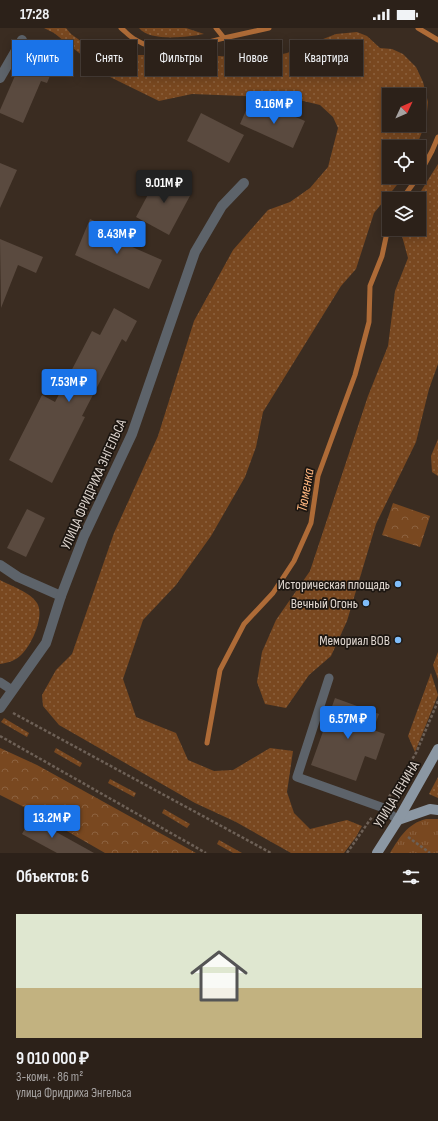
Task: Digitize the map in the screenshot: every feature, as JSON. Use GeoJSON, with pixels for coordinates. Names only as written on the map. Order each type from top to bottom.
{"type":"FeatureCollection","features":[{"type":"Feature","properties":{"kind":"main road","name":"УЛИЦА ЛЕНИНА"},"geometry":{"type":"LineString","coordinates":[[377,853],[398,820],[438,748]]}},
{"type":"Feature","properties":{"kind":"main road"},"geometry":{"type":"LineString","coordinates":[[398,820],[430,809],[438,810]]}},
{"type":"Feature","properties":{"kind":"street"},"geometry":{"type":"LineString","coordinates":[[0,78],[12,57]]}},
{"type":"Feature","properties":{"kind":"street","name":"УЛИЦА ФРИДРИХА ЭНГЕЛЬСА"},"geometry":{"type":"LineString","coordinates":[[4,710],[12,690],[46,643],[61,596],[84,536],[132,434],[195,252],[222,206],[244,182]]}},
{"type":"Feature","properties":{"kind":"street"},"geometry":{"type":"LineString","coordinates":[[0,565],[18,577],[61,596]]}},
{"type":"Feature","properties":{"kind":"lane"},"geometry":{"type":"LineString","coordinates":[[329,678],[297,777],[382,807],[398,820]]}},
{"type":"Feature","properties":{"kind":"lane"},"geometry":{"type":"LineString","coordinates":[[0,682],[12,690]]}},
{"type":"Feature","properties":{"kind":"path"},"geometry":{"type":"LineString","coordinates":[[347,853],[373,816],[382,807],[416,753],[438,701]]}},
{"type":"Feature","properties":{"kind":"path"},"geometry":{"type":"LineString","coordinates":[[4,710],[271,853]]}},
{"type":"Feature","properties":{"kind":"path"},"geometry":{"type":"LineString","coordinates":[[0,736],[206,853]]}},
{"type":"Feature","properties":{"kind":"path"},"geometry":{"type":"LineString","coordinates":[[408,838],[430,853]]}},
{"type":"Feature","properties":{"kind":"green space"},"geometry":{"type":"Polygon","coordinates":[[[44,28],[66,28],[71,34],[81,41],[81,54],[73,48],[73,40],[63,40],[44,28]]]}},
{"type":"Feature","properties":{"kind":"green space"},"geometry":{"type":"Polygon","coordinates":[[[139,28],[186,28],[204,34],[179,37],[160,37],[144,32],[139,28]]]}},
{"type":"Feature","properties":{"kind":"green space"},"geometry":{"type":"Polygon","coordinates":[[[357,32],[367,36],[380,48],[392,49],[403,54],[416,67],[424,88],[382,88],[382,132],[422,132],[419,140],[382,140],[382,184],[398,184],[391,192],[382,192],[382,203],[374,213],[356,269],[341,286],[263,412],[256,447],[245,477],[211,536],[176,585],[143,620],[123,679],[136,717],[176,733],[188,760],[214,771],[233,770],[270,748],[293,751],[287,792],[294,813],[310,829],[347,820],[362,826],[344,853],[291,853],[236,822],[195,803],[59,725],[43,706],[42,695],[56,670],[72,654],[114,533],[158,436],[194,321],[233,250],[268,210],[290,202],[310,188],[328,167],[338,128],[333,117],[320,105],[291,98],[192,94],[159,101],[108,76],[137,76],[137,55],[145,55],[145,76],[217,76],[217,56],[225,56],[225,76],[282,76],[282,54],[290,52],[290,76],[363,76],[363,40],[321,40],[336,34],[357,32]]]}},
{"type":"Feature","properties":{"kind":"green space"},"geometry":{"type":"Polygon","coordinates":[[[426,94],[428,102],[426,122],[426,94]]]}},
{"type":"Feature","properties":{"kind":"green space"},"geometry":{"type":"Polygon","coordinates":[[[438,164],[438,364],[429,389],[416,442],[376,524],[347,621],[331,656],[309,675],[286,708],[265,704],[257,682],[262,652],[276,620],[310,571],[368,396],[388,346],[395,291],[408,258],[402,236],[426,236],[426,192],[420,192],[438,164]]]}},
{"type":"Feature","properties":{"kind":"green space"},"geometry":{"type":"Polygon","coordinates":[[[438,439],[438,476],[432,472],[431,456],[438,439]]]}},
{"type":"Feature","properties":{"kind":"green space"},"geometry":{"type":"Polygon","coordinates":[[[393,503],[430,516],[420,547],[382,535],[393,503]]]}},
{"type":"Feature","properties":{"kind":"green space"},"geometry":{"type":"Polygon","coordinates":[[[0,580],[25,592],[34,599],[39,609],[39,615],[36,630],[30,644],[15,660],[0,664],[0,580]]]}},
{"type":"Feature","properties":{"kind":"green space"},"geometry":{"type":"Polygon","coordinates":[[[438,652],[438,679],[433,665],[438,652]]]}},
{"type":"Feature","properties":{"kind":"green space"},"geometry":{"type":"Polygon","coordinates":[[[431,673],[438,695],[415,752],[408,736],[431,673]]]}},
{"type":"Feature","properties":{"kind":"green space"},"geometry":{"type":"Polygon","coordinates":[[[4,718],[29,733],[27,737],[1,722],[4,718]]]}},
{"type":"Feature","properties":{"kind":"green space"},"geometry":{"type":"Polygon","coordinates":[[[0,748],[37,765],[196,853],[105,853],[32,811],[0,795],[0,748]]]}},
{"type":"Feature","properties":{"kind":"green space"},"geometry":{"type":"Polygon","coordinates":[[[56,748],[82,763],[80,767],[54,752],[56,748]]]}},
{"type":"Feature","properties":{"kind":"green space"},"geometry":{"type":"Polygon","coordinates":[[[438,777],[438,798],[429,794],[438,777]]]}},
{"type":"Feature","properties":{"kind":"green space"},"geometry":{"type":"Polygon","coordinates":[[[110,779],[136,793],[134,797],[108,783],[110,779]]]}},
{"type":"Feature","properties":{"kind":"green space"},"geometry":{"type":"Polygon","coordinates":[[[164,809],[190,824],[187,828],[162,813],[164,809]]]}},
{"type":"Feature","properties":{"kind":"green space"},"geometry":{"type":"Polygon","coordinates":[[[426,819],[438,819],[438,853],[390,853],[409,828],[419,821],[426,819]]]}},
{"type":"Feature","properties":{"kind":"green space"},"geometry":{"type":"Polygon","coordinates":[[[219,840],[242,853],[233,853],[217,844],[219,840]]]}},
{"type":"Feature","properties":{"kind":"building"},"geometry":{"type":"Polygon","coordinates":[[[15,76],[50,76],[47,83],[41,81],[23,123],[0,113],[15,76]]]}},
{"type":"Feature","properties":{"kind":"building"},"geometry":{"type":"Polygon","coordinates":[[[248,106],[273,117],[277,109],[305,121],[293,148],[240,124],[248,106]]]}},
{"type":"Feature","properties":{"kind":"building"},"geometry":{"type":"Polygon","coordinates":[[[201,113],[244,135],[229,163],[187,141],[201,113]]]}},
{"type":"Feature","properties":{"kind":"building"},"geometry":{"type":"Polygon","coordinates":[[[0,163],[17,170],[0,208],[0,163]]]}},
{"type":"Feature","properties":{"kind":"building"},"geometry":{"type":"Polygon","coordinates":[[[159,174],[192,192],[169,235],[136,217],[159,174]]]}},
{"type":"Feature","properties":{"kind":"building"},"geometry":{"type":"Polygon","coordinates":[[[90,219],[117,231],[114,239],[162,260],[149,289],[75,255],[90,219]]]}},
{"type":"Feature","properties":{"kind":"building"},"geometry":{"type":"Polygon","coordinates":[[[0,239],[43,257],[36,273],[18,265],[1,308],[0,239]]]}},
{"type":"Feature","properties":{"kind":"building"},"geometry":{"type":"Polygon","coordinates":[[[114,308],[137,321],[126,342],[122,339],[82,416],[85,417],[52,483],[9,460],[42,395],[55,402],[92,331],[100,335],[114,308]]]}},
{"type":"Feature","properties":{"kind":"building"},"geometry":{"type":"Polygon","coordinates":[[[27,509],[45,518],[26,557],[7,548],[27,509]]]}},
{"type":"Feature","properties":{"kind":"building"},"geometry":{"type":"Polygon","coordinates":[[[335,698],[379,714],[373,730],[385,734],[376,760],[365,756],[356,781],[311,765],[335,698]]]}},
{"type":"Feature","properties":{"kind":"building"},"geometry":{"type":"Polygon","coordinates":[[[31,818],[94,853],[57,853],[22,834],[31,818]]]}},
{"type":"Feature","properties":{"kind":"waterway"},"geometry":{"type":"LineString","coordinates":[[121,28],[136,40],[146,45],[156,47],[179,48],[224,38]]}},
{"type":"Feature","properties":{"kind":"waterway"},"geometry":{"type":"LineString","coordinates":[[216,28],[224,38],[269,28]]}},
{"type":"Feature","properties":{"kind":"waterway"},"geometry":{"type":"LineString","coordinates":[[418,28],[438,40]]}},
{"type":"Feature","properties":{"kind":"waterway","name":"Тюменка"},"geometry":{"type":"LineString","coordinates":[[426,162],[438,137]]}},
{"type":"Feature","properties":{"kind":"waterway","name":"Тюменка"},"geometry":{"type":"LineString","coordinates":[[407,192],[413,184]]}},
{"type":"Feature","properties":{"kind":"waterway","name":"Тюменка"},"geometry":{"type":"LineString","coordinates":[[207,743],[220,670],[244,624],[273,593],[294,561],[311,523],[318,476],[355,375],[369,322],[370,286],[382,256],[386,236]]}},
{"type":"Feature","properties":{"kind":"place","name":"Историческая площадь"},"geometry":{"type":"Point","coordinates":[398,584]}},
{"type":"Feature","properties":{"kind":"place","name":"Вечный Огонь"},"geometry":{"type":"Point","coordinates":[366,603]}},
{"type":"Feature","properties":{"kind":"place","name":"Мемориал ВОВ"},"geometry":{"type":"Point","coordinates":[398,640]}}]}
